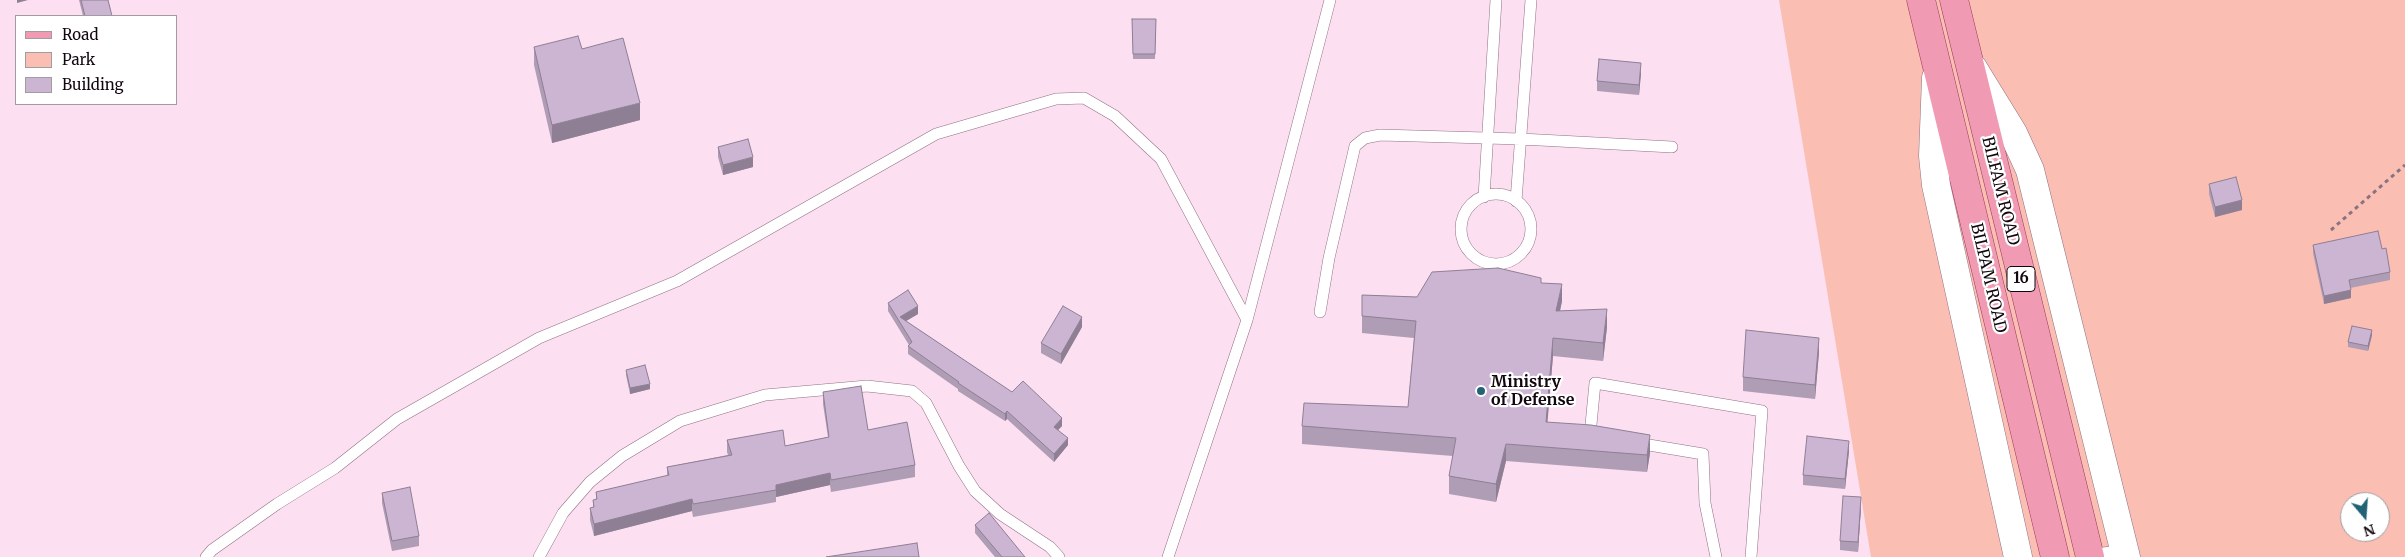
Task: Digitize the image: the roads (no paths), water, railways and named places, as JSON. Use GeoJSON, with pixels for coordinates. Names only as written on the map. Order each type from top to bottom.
{"type":"FeatureCollection","features":[{"type":"Feature","properties":{"kind":"main road","name":"BILPAM ROAD"},"geometry":{"type":"LineString","coordinates":[[1921,0],[2054,557]]}},
{"type":"Feature","properties":{"kind":"main road","name":"BILFAM ROAD"},"geometry":{"type":"LineString","coordinates":[[1954,0],[2086,556]]}},
{"type":"Feature","properties":{"kind":"street"},"geometry":{"type":"LineString","coordinates":[[1966,56],[2013,133],[2030,170],[2126,553]]}},
{"type":"Feature","properties":{"kind":"street"},"geometry":{"type":"LineString","coordinates":[[1937,64],[1933,156],[1936,185],[2018,557]]}},
{"type":"Feature","properties":{"kind":"lane"},"geometry":{"type":"LineString","coordinates":[[1168,557],[1247,320],[1330,0]]}},
{"type":"Feature","properties":{"kind":"lane"},"geometry":{"type":"LineString","coordinates":[[1484,197],[1486,139],[1496,0]]}},
{"type":"Feature","properties":{"kind":"lane"},"geometry":{"type":"LineString","coordinates":[[1516,201],[1531,0]]}},
{"type":"Feature","properties":{"kind":"lane"},"geometry":{"type":"LineString","coordinates":[[206,557],[212,550],[278,504],[335,468],[397,419],[539,338],[677,281],[936,134],[1056,99],[1084,98],[1115,116],[1161,159],[1247,320]]}},
{"type":"Feature","properties":{"kind":"lane"},"geometry":{"type":"LineString","coordinates":[[1320,312],[1329,258],[1355,146],[1365,138],[1380,136],[1521,140],[1672,147]]}},
{"type":"Feature","properties":{"kind":"lane"},"geometry":{"type":"LineString","coordinates":[[1500,194],[1516,201],[1528,213],[1531,224],[1531,235],[1527,246],[1520,255],[1500,264],[1488,263],[1478,259],[1469,251],[1463,241],[1461,230],[1463,218],[1469,208],[1484,197],[1500,194]]}},
{"type":"Feature","properties":{"kind":"lane"},"geometry":{"type":"LineString","coordinates":[[1609,438],[1590,435],[1595,383],[1762,411],[1751,557]]}},
{"type":"Feature","properties":{"kind":"lane"},"geometry":{"type":"LineString","coordinates":[[539,557],[563,513],[590,482],[622,456],[680,420],[765,395],[867,386],[912,391],[926,403],[959,466],[975,491],[1000,514],[1050,547],[1059,557]]}},
{"type":"Feature","properties":{"kind":"lane"},"geometry":{"type":"LineString","coordinates":[[1628,441],[1703,454],[1705,503],[1716,557]]}},
{"type":"Feature","properties":{"kind":"lane"},"geometry":{"type":"LineString","coordinates":[[2086,556],[2126,553]]}},
{"type":"Feature","properties":{"kind":"place","name":"Ministry of Defense"},"geometry":{"type":"Point","coordinates":[1481,391]}}]}
